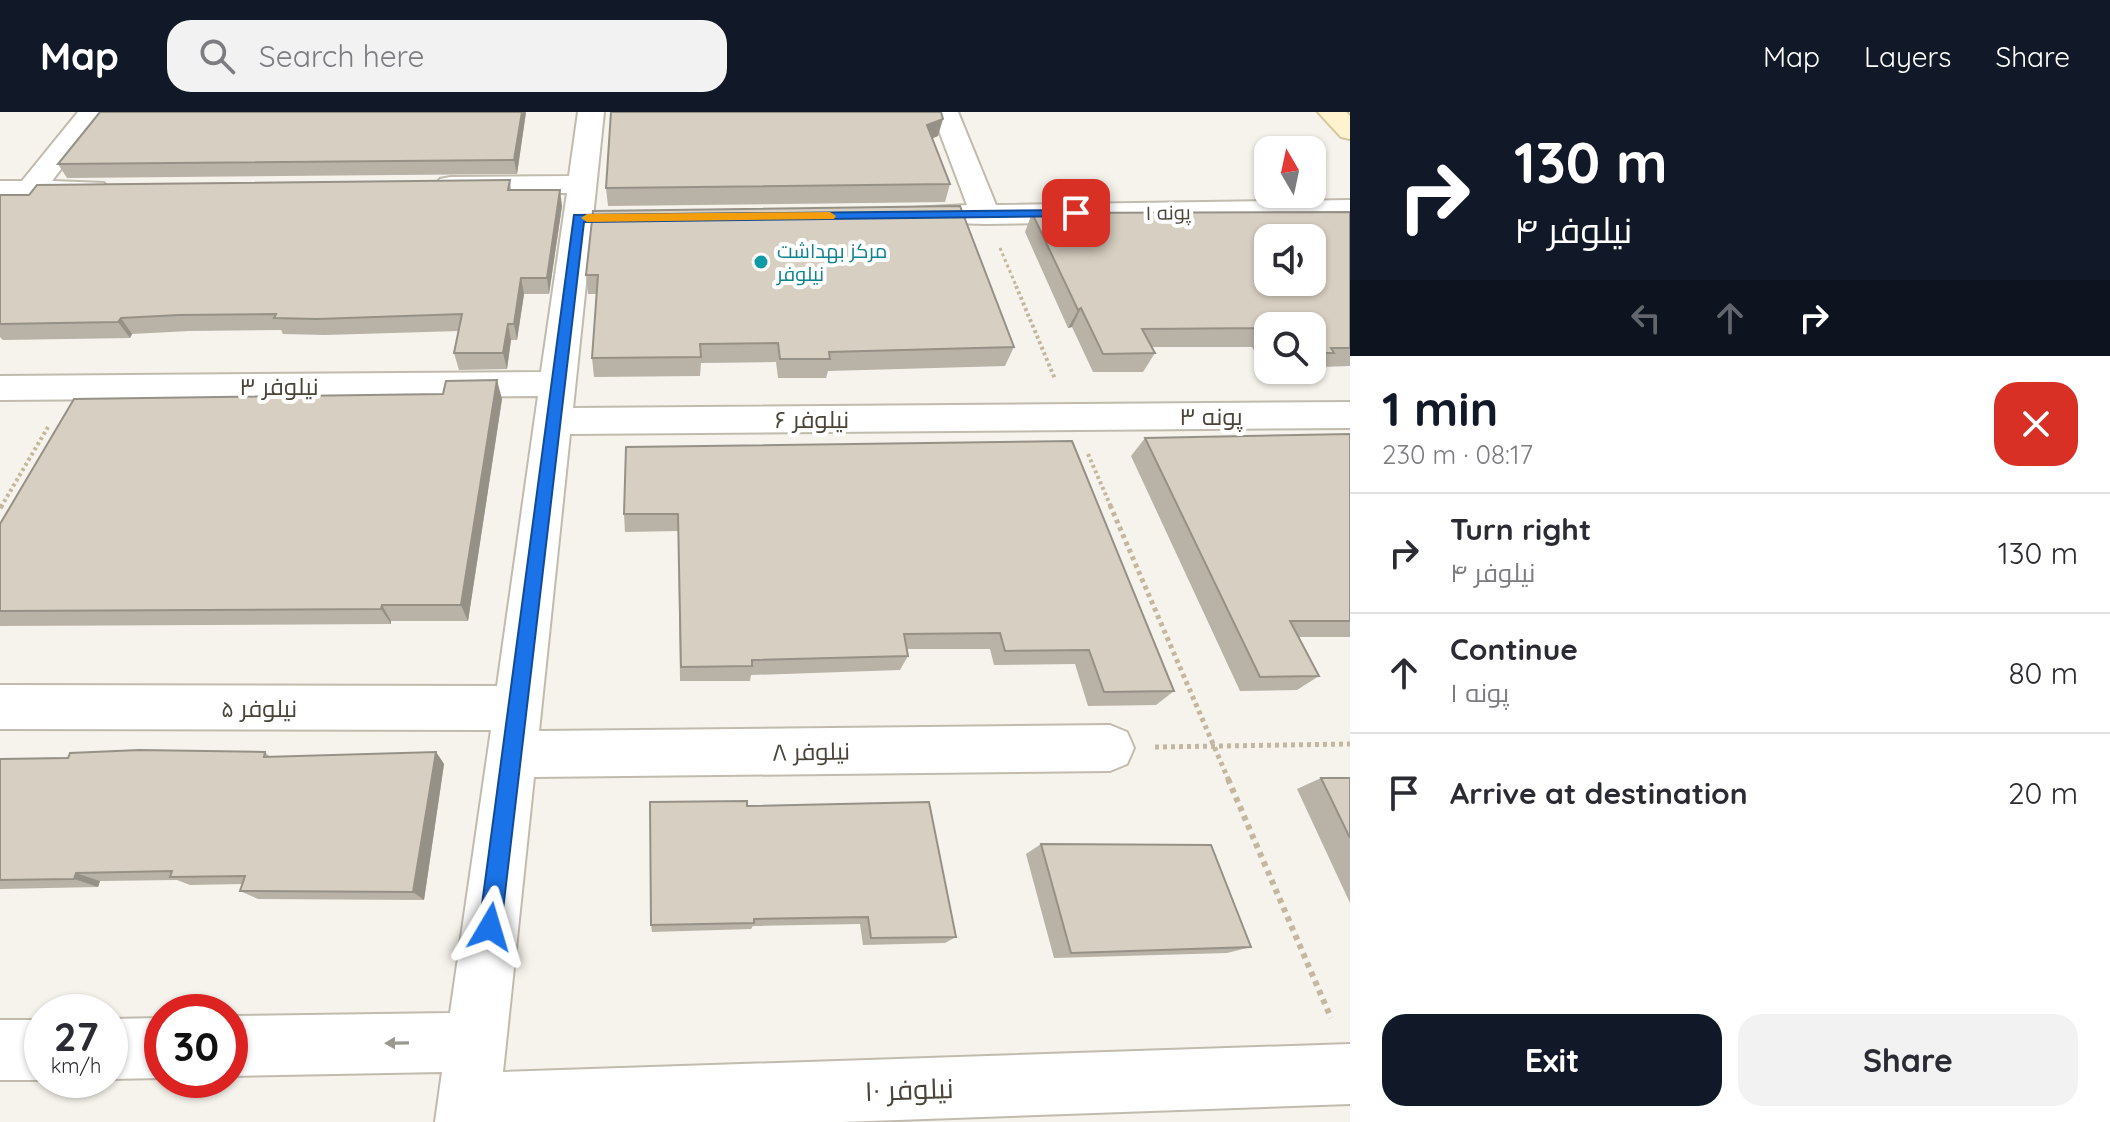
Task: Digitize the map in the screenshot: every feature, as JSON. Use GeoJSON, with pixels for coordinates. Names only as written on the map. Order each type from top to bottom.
{"type":"FeatureCollection","features":[{"type":"Feature","properties":{"kind":"street"},"geometry":{"type":"LineString","coordinates":[[31,189],[91,112]]}},
{"type":"Feature","properties":{"kind":"street"},"geometry":{"type":"LineString","coordinates":[[467,1113],[555,403],[590,207],[591,112]]}},
{"type":"Feature","properties":{"kind":"street"},"geometry":{"type":"LineString","coordinates":[[945,112],[985,215]]}},
{"type":"Feature","properties":{"kind":"street"},"geometry":{"type":"LineString","coordinates":[[1331,112],[1350,131]]}},
{"type":"Feature","properties":{"kind":"street"},"geometry":{"type":"LineString","coordinates":[[425,186],[590,207]]}},
{"type":"Feature","properties":{"kind":"street"},"geometry":{"type":"LineString","coordinates":[[0,190],[125,188]]}},
{"type":"Feature","properties":{"kind":"street","name":"پونه ۱"},"geometry":{"type":"LineString","coordinates":[[876,216],[1350,209]]}},
{"type":"Feature","properties":{"kind":"street","name":"نیلوفر ۳"},"geometry":{"type":"LineString","coordinates":[[0,388],[555,403]]}},
{"type":"Feature","properties":{"kind":"street","name":"نیلوفر ۶"},"geometry":{"type":"LineString","coordinates":[[555,403],[1072,417]]}},
{"type":"Feature","properties":{"kind":"street","name":"پونه ۳"},"geometry":{"type":"LineString","coordinates":[[1072,417],[1350,415]]}},
{"type":"Feature","properties":{"kind":"street","name":"نیلوفر ۵"},"geometry":{"type":"LineString","coordinates":[[0,707],[514,731]]}},
{"type":"Feature","properties":{"kind":"street","name":"نیلوفر ۸"},"geometry":{"type":"LineString","coordinates":[[514,731],[1110,748]]}},
{"type":"Feature","properties":{"kind":"street"},"geometry":{"type":"LineString","coordinates":[[248,1046],[475,1042]]}},
{"type":"Feature","properties":{"kind":"street","name":"نیلوفر ۱۰"},"geometry":{"type":"LineString","coordinates":[[467,1113],[1341,1047]]}},
{"type":"Feature","properties":{"kind":"street"},"geometry":{"type":"LineString","coordinates":[[0,1050],[24,1050]]}},
{"type":"Feature","properties":{"kind":"path"},"geometry":{"type":"LineString","coordinates":[[985,215],[1341,1047]]}},
{"type":"Feature","properties":{"kind":"path"},"geometry":{"type":"LineString","coordinates":[[0,508],[71,388]]}},
{"type":"Feature","properties":{"kind":"path"},"geometry":{"type":"LineString","coordinates":[[1110,748],[1350,744]]}},
{"type":"Feature","properties":{"kind":"building"},"geometry":{"type":"Polygon","coordinates":[[[100,112],[522,112],[514,160],[58,164],[100,112]]]}},
{"type":"Feature","properties":{"kind":"building"},"geometry":{"type":"Polygon","coordinates":[[[611,112],[941,112],[943,119],[927,125],[950,184],[606,188],[611,112]]]}},
{"type":"Feature","properties":{"kind":"building"},"geometry":{"type":"Polygon","coordinates":[[[510,180],[508,190],[560,190],[547,278],[521,278],[514,324],[508,324],[503,353],[454,353],[462,314],[317,319],[274,318],[276,314],[179,315],[121,318],[118,322],[0,324],[0,195],[29,195],[37,185],[510,180]]]}},
{"type":"Feature","properties":{"kind":"building"},"geometry":{"type":"Polygon","coordinates":[[[960,206],[1014,347],[829,352],[830,359],[780,359],[778,343],[700,344],[701,357],[592,358],[598,275],[586,275],[593,211],[960,206]]]}},
{"type":"Feature","properties":{"kind":"building"},"geometry":{"type":"Polygon","coordinates":[[[1350,212],[1350,348],[1331,348],[1334,353],[1326,353],[1326,312],[1254,312],[1254,328],[1142,329],[1155,353],[1103,354],[1081,308],[1078,310],[1032,213],[1350,212]]]}},
{"type":"Feature","properties":{"kind":"building"},"geometry":{"type":"Polygon","coordinates":[[[497,380],[461,605],[382,605],[381,609],[0,611],[0,524],[74,399],[443,394],[446,381],[497,380]]]}},
{"type":"Feature","properties":{"kind":"building"},"geometry":{"type":"Polygon","coordinates":[[[1350,434],[1350,621],[1290,621],[1319,676],[1260,677],[1145,438],[1350,434]]]}},
{"type":"Feature","properties":{"kind":"building"},"geometry":{"type":"Polygon","coordinates":[[[1072,441],[1174,691],[1104,692],[1089,650],[1005,651],[1000,633],[904,634],[908,656],[752,660],[752,666],[681,667],[678,514],[624,514],[626,447],[1072,441]]]}},
{"type":"Feature","properties":{"kind":"building"},"geometry":{"type":"Polygon","coordinates":[[[139,750],[265,752],[264,757],[436,752],[413,892],[240,891],[245,876],[170,877],[172,871],[76,873],[74,879],[0,880],[0,759],[68,758],[70,753],[139,750]]]}},
{"type":"Feature","properties":{"kind":"building"},"geometry":{"type":"Polygon","coordinates":[[[1321,778],[1350,778],[1350,838],[1321,778]]]}},
{"type":"Feature","properties":{"kind":"building"},"geometry":{"type":"Polygon","coordinates":[[[747,801],[747,806],[929,802],[956,937],[871,938],[868,917],[651,925],[650,802],[747,801]]]}},
{"type":"Feature","properties":{"kind":"building"},"geometry":{"type":"Polygon","coordinates":[[[1041,844],[1211,845],[1251,947],[1071,953],[1041,844]]]}},
{"type":"Feature","properties":{"kind":"slow traffic"},"geometry":{"type":"LineString","coordinates":[[587,218],[830,216]]}},
{"type":"Feature","properties":{"kind":"place","name":"مرکز بهداشت نیلوفر"},"geometry":{"type":"Point","coordinates":[761,262]}},
{"type":"Feature","properties":{"kind":"route"},"geometry":{"type":"LineString","coordinates":[[490,927],[578,218],[1076,213]]}}]}
